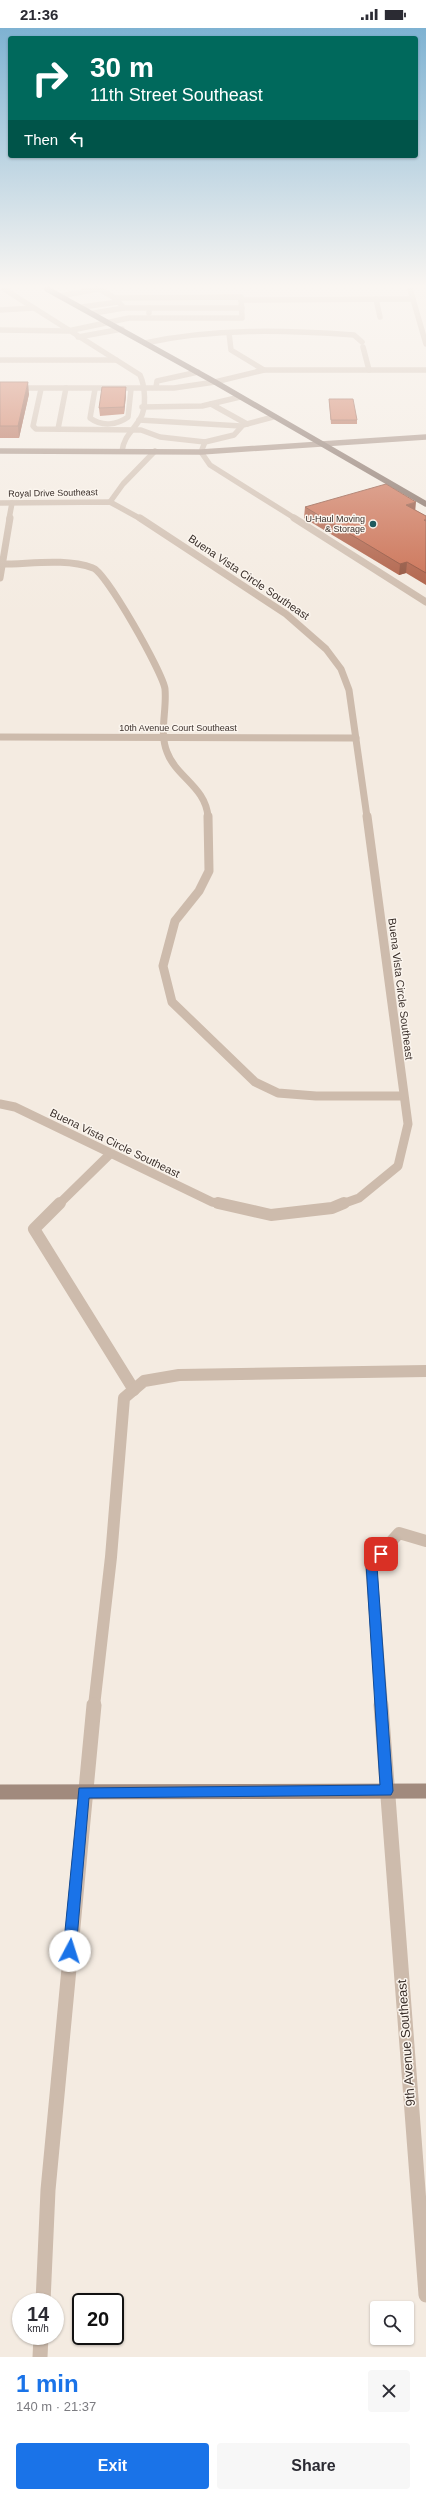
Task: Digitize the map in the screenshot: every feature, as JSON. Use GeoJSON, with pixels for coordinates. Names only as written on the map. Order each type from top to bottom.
{"type":"FeatureCollection","features":[{"type":"Feature","properties":{"kind":"main road"},"geometry":{"type":"LineString","coordinates":[[241,398],[319,444],[426,504]]}},
{"type":"Feature","properties":{"kind":"street"},"geometry":{"type":"LineString","coordinates":[[39,398],[33,426],[36,428],[145,431],[160,437],[204,442],[236,434],[244,425]]}},
{"type":"Feature","properties":{"kind":"street"},"geometry":{"type":"LineString","coordinates":[[58,429],[64,398]]}},
{"type":"Feature","properties":{"kind":"street"},"geometry":{"type":"LineString","coordinates":[[94,398],[90,418],[97,422],[108,423],[121,421],[128,417],[130,398]]}},
{"type":"Feature","properties":{"kind":"street"},"geometry":{"type":"LineString","coordinates":[[122,451],[123,440],[142,416],[142,398]]}},
{"type":"Feature","properties":{"kind":"street"},"geometry":{"type":"LineString","coordinates":[[142,407],[194,406],[211,404],[237,398]]}},
{"type":"Feature","properties":{"kind":"street"},"geometry":{"type":"LineString","coordinates":[[211,404],[244,425]]}},
{"type":"Feature","properties":{"kind":"street"},"geometry":{"type":"LineString","coordinates":[[139,420],[244,425],[273,417]]}},
{"type":"Feature","properties":{"kind":"street"},"geometry":{"type":"LineString","coordinates":[[0,451],[201,452],[426,437]]}},
{"type":"Feature","properties":{"kind":"street"},"geometry":{"type":"LineString","coordinates":[[201,452],[204,442]]}},
{"type":"Feature","properties":{"kind":"street","name":"Royal Drive Southeast"},"geometry":{"type":"LineString","coordinates":[[0,503],[110,502],[123,484],[155,451]]}},
{"type":"Feature","properties":{"kind":"street"},"geometry":{"type":"LineString","coordinates":[[201,452],[210,465],[426,602]]}},
{"type":"Feature","properties":{"kind":"street","name":"Buena Vista Circle Southeast"},"geometry":{"type":"LineString","coordinates":[[0,1104],[14,1106],[110,1154],[212,1202],[271,1215],[332,1208],[359,1198],[398,1166],[408,1124],[349,690],[341,669],[326,649],[308,631],[206,560],[152,525],[110,502]]}},
{"type":"Feature","properties":{"kind":"street"},"geometry":{"type":"LineString","coordinates":[[0,578],[12,503]]}},
{"type":"Feature","properties":{"kind":"street"},"geometry":{"type":"LineString","coordinates":[[2,564],[72,563],[95,568],[107,582],[134,628],[146,644],[160,672],[165,688],[166,716],[162,736],[167,754],[207,804],[209,837],[208,871],[199,891],[175,921],[163,966],[172,1002],[255,1082],[278,1093],[316,1096],[403,1096]]}},
{"type":"Feature","properties":{"kind":"street","name":"10th Avenue Court Southeast"},"geometry":{"type":"LineString","coordinates":[[0,737],[162,736],[356,738]]}},
{"type":"Feature","properties":{"kind":"street"},"geometry":{"type":"LineString","coordinates":[[110,1154],[34,1229],[134,1390]]}},
{"type":"Feature","properties":{"kind":"street"},"geometry":{"type":"LineString","coordinates":[[43,2293],[48,2190],[84,1792],[111,1557],[124,1398],[144,1381],[179,1375],[426,1371]]}},
{"type":"Feature","properties":{"kind":"street","name":"9th Avenue Southeast"},"geometry":{"type":"LineString","coordinates":[[426,1542],[399,1533],[372,1564],[387,1791],[426,2295]]}},
{"type":"Feature","properties":{"kind":"street"},"geometry":{"type":"LineString","coordinates":[[0,1792],[426,1791]]}},
{"type":"Feature","properties":{"kind":"street"},"geometry":{"type":"LineString","coordinates":[[40,2357],[41,2345]]}},
{"type":"Feature","properties":{"kind":"building"},"geometry":{"type":"Polygon","coordinates":[[[0,398],[24,398],[18,426],[0,426],[0,398]]]}},
{"type":"Feature","properties":{"kind":"building"},"geometry":{"type":"Polygon","coordinates":[[[100,398],[125,398],[124,407],[99,408],[100,398]]]}},
{"type":"Feature","properties":{"kind":"building"},"geometry":{"type":"Polygon","coordinates":[[[329,399],[353,399],[357,420],[331,420],[329,399]]]}},
{"type":"Feature","properties":{"kind":"building"},"geometry":{"type":"Polygon","coordinates":[[[386,484],[416,502],[406,505],[426,516],[426,520],[424,520],[426,521],[426,573],[407,562],[400,564],[305,507],[386,484]]]}},
{"type":"Feature","properties":{"kind":"place","name":"U-Haul Moving & Storage"},"geometry":{"type":"Point","coordinates":[373,524]}},
{"type":"Feature","properties":{"kind":"route"},"geometry":{"type":"LineString","coordinates":[[70,1951],[84,1792],[387,1791],[377,1638],[372,1602],[372,1564],[381,1554]]}}]}
